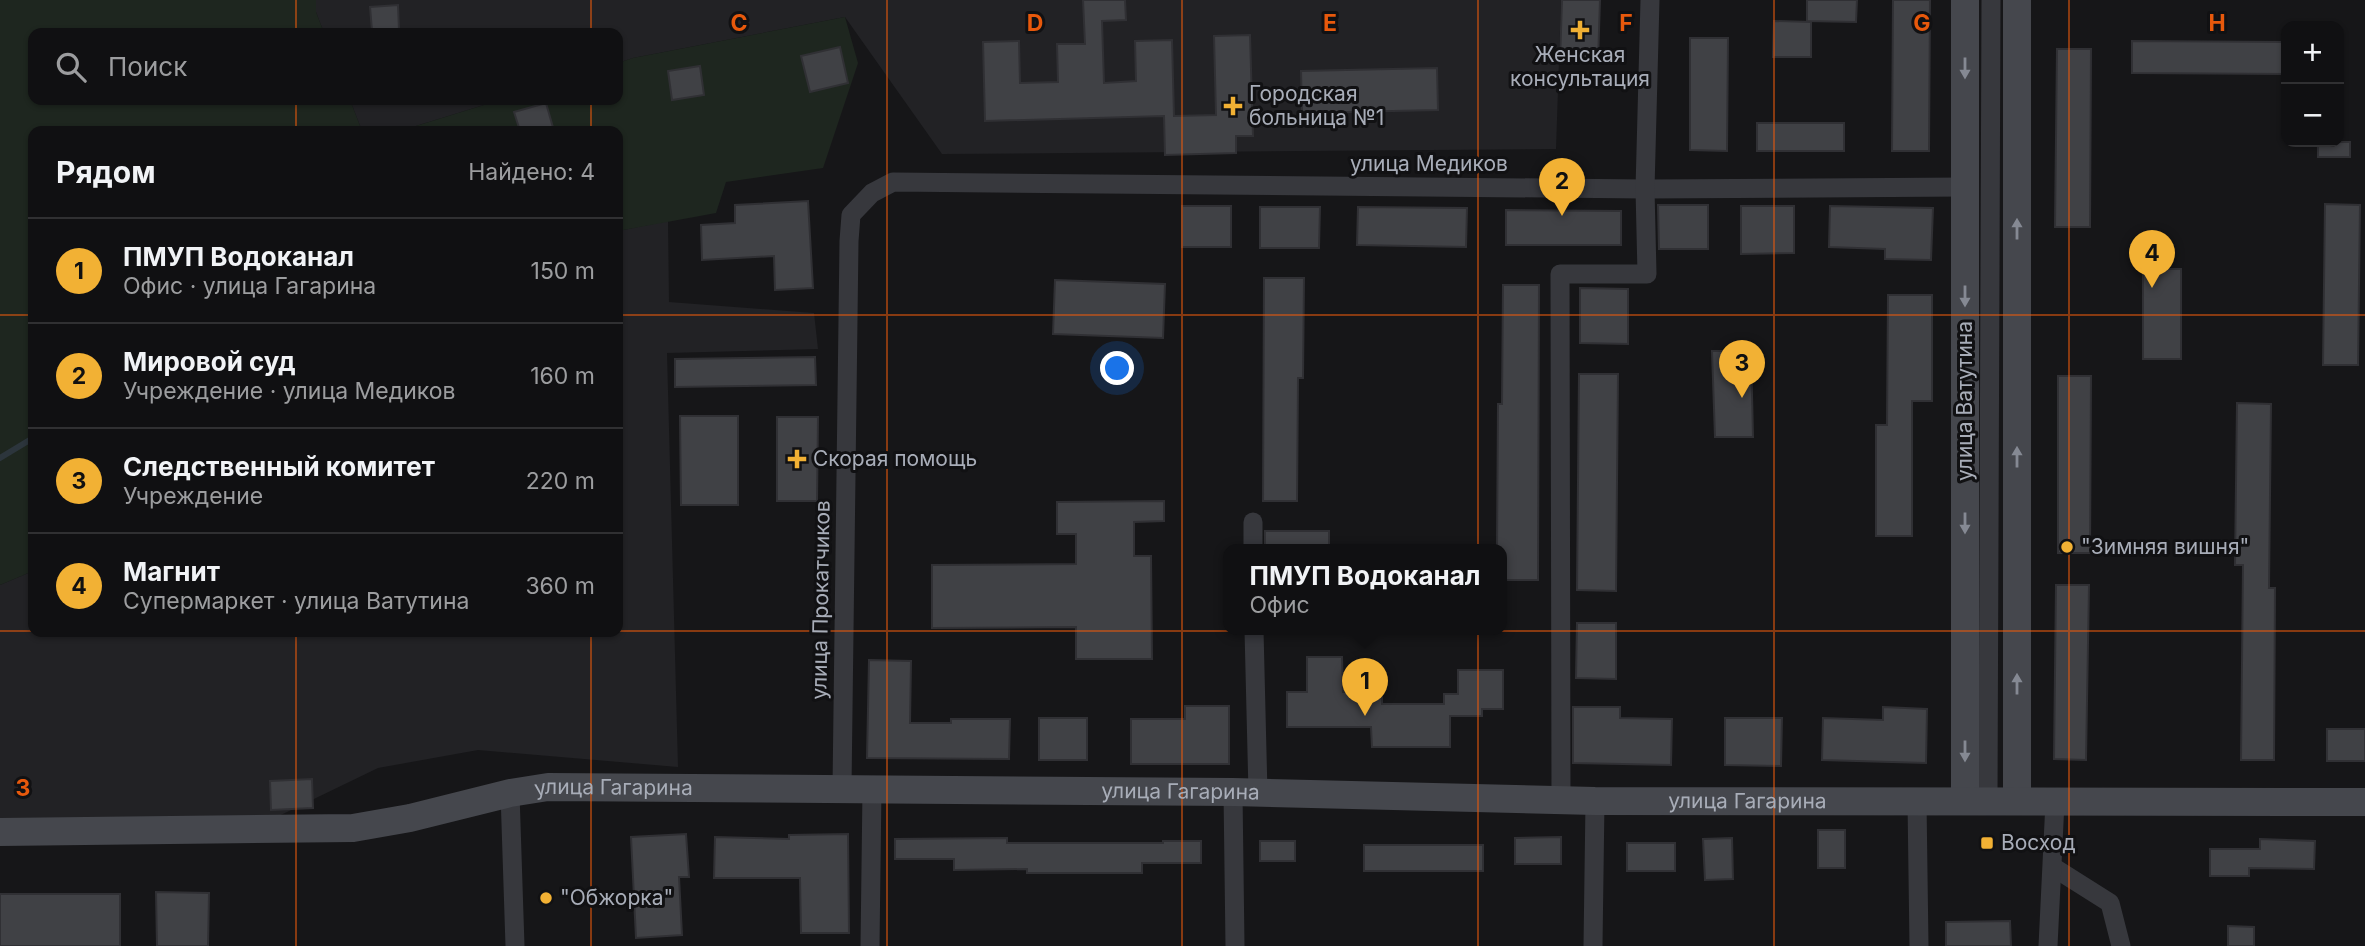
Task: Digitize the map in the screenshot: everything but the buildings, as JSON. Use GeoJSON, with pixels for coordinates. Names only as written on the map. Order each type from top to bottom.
{"type":"FeatureCollection","features":[{"type":"Feature","properties":{"kind":"street"},"geometry":{"type":"LineString","coordinates":[[1561,800],[1560,274],[1647,274],[1644,189],[1650,0]]}},
{"type":"Feature","properties":{"kind":"street","name":"улица Ватутина"},"geometry":{"type":"LineString","coordinates":[[1965,0],[1965,187],[1976,801]]}},
{"type":"Feature","properties":{"kind":"street"},"geometry":{"type":"LineString","coordinates":[[1976,801],[1991,0]]}},
{"type":"Feature","properties":{"kind":"street"},"geometry":{"type":"LineString","coordinates":[[2017,0],[2017,802]]}},
{"type":"Feature","properties":{"kind":"street","name":"улица Медиков"},"geometry":{"type":"LineString","coordinates":[[893,182],[1644,189],[1965,187]]}},
{"type":"Feature","properties":{"kind":"street","name":"улица Прокатчиков"},"geometry":{"type":"LineString","coordinates":[[842,788],[851,215],[872,193],[893,182]]}},
{"type":"Feature","properties":{"kind":"street"},"geometry":{"type":"LineString","coordinates":[[1252,522],[1253,544]]}},
{"type":"Feature","properties":{"kind":"street"},"geometry":{"type":"LineString","coordinates":[[1235,946],[1254,635]]}},
{"type":"Feature","properties":{"kind":"street","name":"улица Гагарина"},"geometry":{"type":"LineString","coordinates":[[0,832],[353,828],[421,816],[510,793],[548,787],[872,788],[1595,801],[2365,802]]}},
{"type":"Feature","properties":{"kind":"street"},"geometry":{"type":"LineString","coordinates":[[870,946],[872,788]]}},
{"type":"Feature","properties":{"kind":"street"},"geometry":{"type":"LineString","coordinates":[[510,793],[515,946]]}},
{"type":"Feature","properties":{"kind":"street"},"geometry":{"type":"LineString","coordinates":[[1593,946],[1595,801]]}},
{"type":"Feature","properties":{"kind":"street"},"geometry":{"type":"LineString","coordinates":[[1917,801],[1919,946]]}},
{"type":"Feature","properties":{"kind":"street"},"geometry":{"type":"LineString","coordinates":[[2048,946],[2055,802]]}},
{"type":"Feature","properties":{"kind":"street"},"geometry":{"type":"LineString","coordinates":[[2053,867],[2110,903],[2121,946]]}},
{"type":"Feature","properties":{"kind":"shaded area"},"geometry":{"type":"Polygon","coordinates":[[[0,0],[316,0],[316,12],[322,28],[28,28],[28,105],[352,105],[360,126],[28,126],[28,573],[0,585],[0,0]]]}},
{"type":"Feature","properties":{"kind":"shaded area","name":"Городская больница №1"},"geometry":{"type":"Polygon","coordinates":[[[316,0],[1561,0],[1556,149],[942,154],[845,17],[623,61],[623,28],[322,28],[316,12],[316,0]]]}},
{"type":"Feature","properties":{"kind":"shaded area"},"geometry":{"type":"Polygon","coordinates":[[[845,17],[858,63],[823,168],[726,182],[716,213],[623,230],[623,126],[416,126],[484,105],[623,105],[623,61],[845,17]]]}},
{"type":"Feature","properties":{"kind":"shaded area"},"geometry":{"type":"Polygon","coordinates":[[[352,105],[484,105],[416,126],[360,126],[352,105]]]}},
{"type":"Feature","properties":{"kind":"shaded area"},"geometry":{"type":"Polygon","coordinates":[[[668,221],[669,302],[814,313],[818,349],[667,353],[678,767],[478,750],[378,768],[256,827],[0,820],[0,585],[28,573],[28,637],[623,637],[623,230],[668,221]]]}},
{"type":"Feature","properties":{"kind":"waterway"},"geometry":{"type":"LineString","coordinates":[[0,458],[28,441]]}},
{"type":"Feature","properties":{"kind":"place","name":"Женская консультация"},"geometry":{"type":"Point","coordinates":[1580,30]}},
{"type":"Feature","properties":{"kind":"place","name":"Городская больница №1"},"geometry":{"type":"Point","coordinates":[1233,106]}},
{"type":"Feature","properties":{"kind":"place","name":"Мировой суд"},"geometry":{"type":"Point","coordinates":[1562,216]}},
{"type":"Feature","properties":{"kind":"place","name":"Магнит"},"geometry":{"type":"Point","coordinates":[2152,288]}},
{"type":"Feature","properties":{"kind":"place","name":"Следственный комитет"},"geometry":{"type":"Point","coordinates":[1742,398]}},
{"type":"Feature","properties":{"kind":"place","name":"Скорая помощь"},"geometry":{"type":"Point","coordinates":[797,459]}},
{"type":"Feature","properties":{"kind":"place","name":"\"Зимняя вишня\""},"geometry":{"type":"Point","coordinates":[2067,547]}},
{"type":"Feature","properties":{"kind":"place","name":"ПМУП Водоканал"},"geometry":{"type":"Point","coordinates":[1365,716]}},
{"type":"Feature","properties":{"kind":"place","name":"Восход"},"geometry":{"type":"Point","coordinates":[1987,843]}},
{"type":"Feature","properties":{"kind":"place","name":"\"Обжорка\""},"geometry":{"type":"Point","coordinates":[546,898]}}]}
